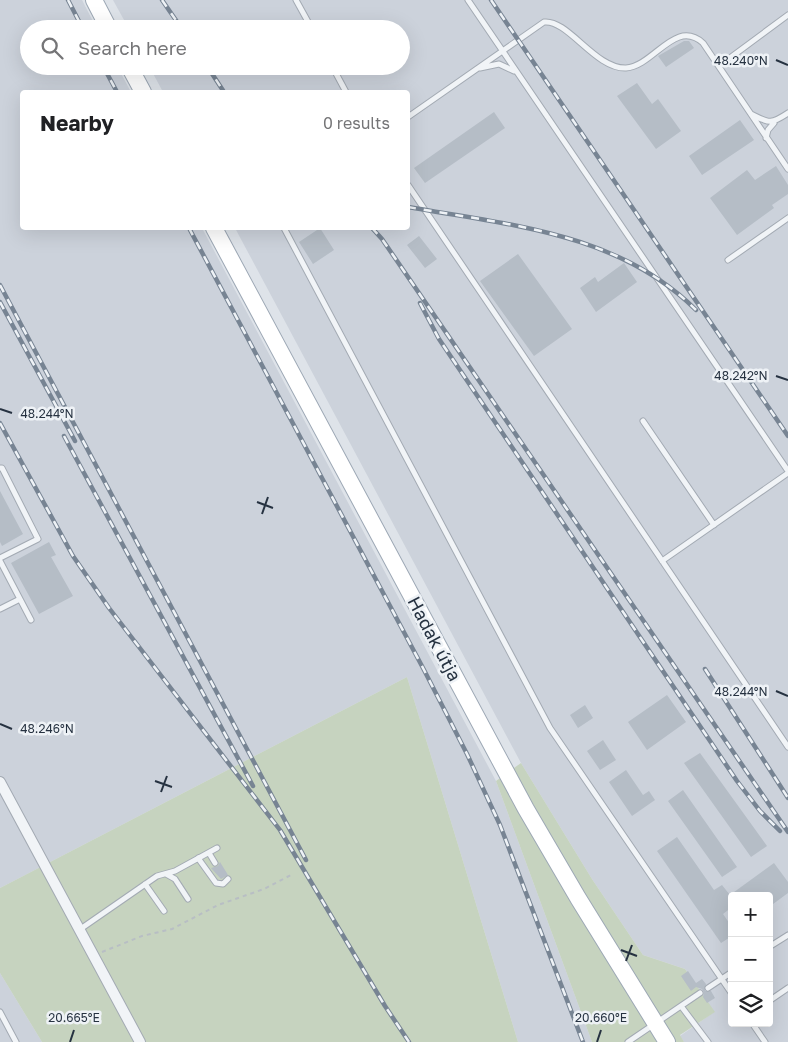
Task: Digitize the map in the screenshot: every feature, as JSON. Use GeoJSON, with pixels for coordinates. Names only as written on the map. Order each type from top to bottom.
{"type":"FeatureCollection","features":[{"type":"Feature","properties":{"kind":"main road"},"geometry":{"type":"LineString","coordinates":[[94,0],[104,20]]}},
{"type":"Feature","properties":{"kind":"main road"},"geometry":{"type":"LineString","coordinates":[[134,75],[142,90]]}},
{"type":"Feature","properties":{"kind":"main road","name":"Hadak útja"},"geometry":{"type":"LineString","coordinates":[[215,230],[526,810],[667,1042]]}},
{"type":"Feature","properties":{"kind":"street"},"geometry":{"type":"LineString","coordinates":[[0,782],[140,1042]]}},
{"type":"Feature","properties":{"kind":"lane"},"geometry":{"type":"LineString","coordinates":[[296,0],[307,20]]}},
{"type":"Feature","properties":{"kind":"lane"},"geometry":{"type":"LineString","coordinates":[[468,0],[788,472],[662,561]]}},
{"type":"Feature","properties":{"kind":"lane"},"geometry":{"type":"LineString","coordinates":[[719,66],[788,15]]}},
{"type":"Feature","properties":{"kind":"lane"},"geometry":{"type":"LineString","coordinates":[[410,116],[536,26],[548,21],[560,26],[597,57],[624,68],[634,66],[678,37],[688,34],[696,36],[703,43],[788,169]]}},
{"type":"Feature","properties":{"kind":"lane"},"geometry":{"type":"LineString","coordinates":[[474,70],[499,64],[518,74]]}},
{"type":"Feature","properties":{"kind":"lane"},"geometry":{"type":"LineString","coordinates":[[337,75],[345,90]]}},
{"type":"Feature","properties":{"kind":"lane"},"geometry":{"type":"LineString","coordinates":[[766,138],[768,130],[774,123],[788,113]]}},
{"type":"Feature","properties":{"kind":"lane"},"geometry":{"type":"LineString","coordinates":[[751,114],[769,123],[774,123]]}},
{"type":"Feature","properties":{"kind":"lane"},"geometry":{"type":"LineString","coordinates":[[410,188],[788,747]]}},
{"type":"Feature","properties":{"kind":"lane"},"geometry":{"type":"LineString","coordinates":[[728,260],[788,218]]}},
{"type":"Feature","properties":{"kind":"lane"},"geometry":{"type":"LineString","coordinates":[[285,230],[550,728],[728,989]]}},
{"type":"Feature","properties":{"kind":"lane"},"geometry":{"type":"LineString","coordinates":[[643,421],[714,525]]}},
{"type":"Feature","properties":{"kind":"lane"},"geometry":{"type":"LineString","coordinates":[[0,468],[2,468],[38,539],[0,559],[31,620]]}},
{"type":"Feature","properties":{"kind":"lane"},"geometry":{"type":"LineString","coordinates":[[0,609],[20,599]]}},
{"type":"Feature","properties":{"kind":"lane"},"geometry":{"type":"LineString","coordinates":[[79,930],[145,884],[165,873],[175,872],[217,848]]}},
{"type":"Feature","properties":{"kind":"lane"},"geometry":{"type":"LineString","coordinates":[[209,852],[215,863]]}},
{"type":"Feature","properties":{"kind":"lane"},"geometry":{"type":"LineString","coordinates":[[198,858],[216,884],[223,884],[228,879]]}},
{"type":"Feature","properties":{"kind":"lane"},"geometry":{"type":"LineString","coordinates":[[165,873],[175,879],[188,899]]}},
{"type":"Feature","properties":{"kind":"lane"},"geometry":{"type":"LineString","coordinates":[[145,884],[164,911]]}},
{"type":"Feature","properties":{"kind":"lane"},"geometry":{"type":"LineString","coordinates":[[773,944],[788,935]]}},
{"type":"Feature","properties":{"kind":"lane"},"geometry":{"type":"LineString","coordinates":[[708,988],[728,975]]}},
{"type":"Feature","properties":{"kind":"lane"},"geometry":{"type":"LineString","coordinates":[[773,998],[788,988]]}},
{"type":"Feature","properties":{"kind":"lane"},"geometry":{"type":"LineString","coordinates":[[629,1041],[700,993]]}},
{"type":"Feature","properties":{"kind":"lane"},"geometry":{"type":"LineString","coordinates":[[681,1006],[708,1042]]}},
{"type":"Feature","properties":{"kind":"lane"},"geometry":{"type":"LineString","coordinates":[[0,1012],[16,1042]]}},
{"type":"Feature","properties":{"kind":"lane"},"geometry":{"type":"LineString","coordinates":[[755,1027],[765,1042]]}},
{"type":"Feature","properties":{"kind":"path"},"geometry":{"type":"LineString","coordinates":[[93,955],[142,936],[172,929],[218,905],[264,889],[291,875]]}},
{"type":"Feature","properties":{"kind":"shaded area"},"geometry":{"type":"Polygon","coordinates":[[[0,0],[82,0],[92,20],[20,20],[20,75],[122,75],[130,90],[20,90],[20,230],[203,230],[496,781],[592,1042],[518,1042],[407,677],[0,888],[0,0]]]}},
{"type":"Feature","properties":{"kind":"shaded area"},"geometry":{"type":"Polygon","coordinates":[[[113,0],[788,0],[788,1042],[684,1042],[680,1036],[714,1012],[685,969],[643,955],[592,879],[521,763],[236,230],[410,230],[410,90],[162,90],[154,75],[410,75],[410,20],[124,20],[113,0]]]}},
{"type":"Feature","properties":{"kind":"shaded area"},"geometry":{"type":"Polygon","coordinates":[[[0,973],[42,1042],[0,1042],[0,973]]]}},
{"type":"Feature","properties":{"kind":"green space"},"geometry":{"type":"Polygon","coordinates":[[[407,677],[518,1042],[42,1042],[0,973],[0,888],[407,677]]]}},
{"type":"Feature","properties":{"kind":"green space"},"geometry":{"type":"Polygon","coordinates":[[[521,763],[592,879],[643,955],[685,969],[715,1012],[680,1035],[684,1042],[592,1042],[496,781],[521,763]]]}},
{"type":"Feature","properties":{"kind":"building"},"geometry":{"type":"Polygon","coordinates":[[[684,41],[689,41],[694,48],[666,67],[658,56],[684,41]]]}},
{"type":"Feature","properties":{"kind":"building"},"geometry":{"type":"Polygon","coordinates":[[[637,83],[652,104],[658,99],[681,131],[656,149],[617,96],[637,83]]]}},
{"type":"Feature","properties":{"kind":"building"},"geometry":{"type":"Polygon","coordinates":[[[494,112],[505,128],[425,183],[414,168],[494,112]]]}},
{"type":"Feature","properties":{"kind":"building"},"geometry":{"type":"Polygon","coordinates":[[[740,120],[754,140],[702,175],[689,156],[740,120]]]}},
{"type":"Feature","properties":{"kind":"building"},"geometry":{"type":"Polygon","coordinates":[[[776,166],[788,185],[788,194],[772,205],[774,208],[737,235],[710,198],[747,170],[755,180],[776,166]]]}},
{"type":"Feature","properties":{"kind":"building"},"geometry":{"type":"Polygon","coordinates":[[[317,230],[321,230],[334,250],[313,264],[299,242],[317,230]]]}},
{"type":"Feature","properties":{"kind":"building"},"geometry":{"type":"Polygon","coordinates":[[[419,236],[437,259],[425,268],[407,245],[419,236]]]}},
{"type":"Feature","properties":{"kind":"building"},"geometry":{"type":"Polygon","coordinates":[[[518,254],[572,329],[534,356],[480,281],[518,254]]]}},
{"type":"Feature","properties":{"kind":"building"},"geometry":{"type":"Polygon","coordinates":[[[624,263],[637,282],[596,312],[580,288],[595,277],[598,282],[624,263]]]}},
{"type":"Feature","properties":{"kind":"building"},"geometry":{"type":"Polygon","coordinates":[[[0,491],[23,534],[2,546],[0,542],[0,491]]]}},
{"type":"Feature","properties":{"kind":"building"},"geometry":{"type":"Polygon","coordinates":[[[49,542],[56,555],[51,557],[73,596],[39,614],[11,563],[49,542]]]}},
{"type":"Feature","properties":{"kind":"building"},"geometry":{"type":"Polygon","coordinates":[[[667,695],[686,722],[647,750],[628,722],[667,695]]]}},
{"type":"Feature","properties":{"kind":"building"},"geometry":{"type":"Polygon","coordinates":[[[585,705],[593,718],[578,728],[570,715],[585,705]]]}},
{"type":"Feature","properties":{"kind":"building"},"geometry":{"type":"Polygon","coordinates":[[[603,740],[616,760],[600,770],[587,751],[603,740]]]}},
{"type":"Feature","properties":{"kind":"building"},"geometry":{"type":"Polygon","coordinates":[[[700,753],[767,846],[751,857],[684,763],[700,753]]]}},
{"type":"Feature","properties":{"kind":"building"},"geometry":{"type":"Polygon","coordinates":[[[626,770],[643,795],[649,791],[655,800],[632,816],[609,782],[626,770]]]}},
{"type":"Feature","properties":{"kind":"building"},"geometry":{"type":"Polygon","coordinates":[[[683,790],[737,867],[722,877],[668,801],[683,790]]]}},
{"type":"Feature","properties":{"kind":"building"},"geometry":{"type":"Polygon","coordinates":[[[677,837],[714,890],[722,885],[728,892],[728,910],[723,914],[728,921],[728,939],[721,943],[657,851],[677,837]]]}},
{"type":"Feature","properties":{"kind":"building"},"geometry":{"type":"Polygon","coordinates":[[[220,862],[228,875],[221,879],[211,868],[218,866],[220,862]]]}},
{"type":"Feature","properties":{"kind":"building"},"geometry":{"type":"Polygon","coordinates":[[[774,863],[788,882],[788,893],[773,904],[773,892],[734,892],[774,863]]]}},
{"type":"Feature","properties":{"kind":"building"},"geometry":{"type":"Polygon","coordinates":[[[688,971],[696,983],[702,979],[706,984],[705,991],[711,991],[715,998],[707,1003],[703,997],[702,989],[696,987],[691,991],[681,976],[688,971]]]}},
{"type":"Feature","properties":{"kind":"railway"},"geometry":{"type":"LineString","coordinates":[[68,0],[78,20]]}},
{"type":"Feature","properties":{"kind":"railway"},"geometry":{"type":"LineString","coordinates":[[162,0],[176,20]]}},
{"type":"Feature","properties":{"kind":"railway"},"geometry":{"type":"LineString","coordinates":[[491,0],[788,436]]}},
{"type":"Feature","properties":{"kind":"railway"},"geometry":{"type":"LineString","coordinates":[[108,75],[116,90]]}},
{"type":"Feature","properties":{"kind":"railway"},"geometry":{"type":"LineString","coordinates":[[213,75],[223,90]]}},
{"type":"Feature","properties":{"kind":"railway"},"geometry":{"type":"LineString","coordinates":[[410,207],[524,227],[598,248],[633,264],[666,284],[696,310]]}},
{"type":"Feature","properties":{"kind":"railway"},"geometry":{"type":"LineString","coordinates":[[190,230],[467,754],[500,825],[583,1042]]}},
{"type":"Feature","properties":{"kind":"railway"},"geometry":{"type":"LineString","coordinates":[[374,230],[382,239],[788,832]]}},
{"type":"Feature","properties":{"kind":"railway"},"geometry":{"type":"LineString","coordinates":[[0,285],[306,860]]}},
{"type":"Feature","properties":{"kind":"railway"},"geometry":{"type":"LineString","coordinates":[[0,302],[75,441]]}},
{"type":"Feature","properties":{"kind":"railway"},"geometry":{"type":"LineString","coordinates":[[420,303],[439,339],[737,781],[760,811],[780,831]]}},
{"type":"Feature","properties":{"kind":"railway"},"geometry":{"type":"LineString","coordinates":[[0,423],[73,556],[109,608],[280,830],[385,1006],[409,1042]]}},
{"type":"Feature","properties":{"kind":"railway"},"geometry":{"type":"LineString","coordinates":[[64,436],[253,786]]}},
{"type":"Feature","properties":{"kind":"railway"},"geometry":{"type":"LineString","coordinates":[[705,669],[788,798]]}}]}
